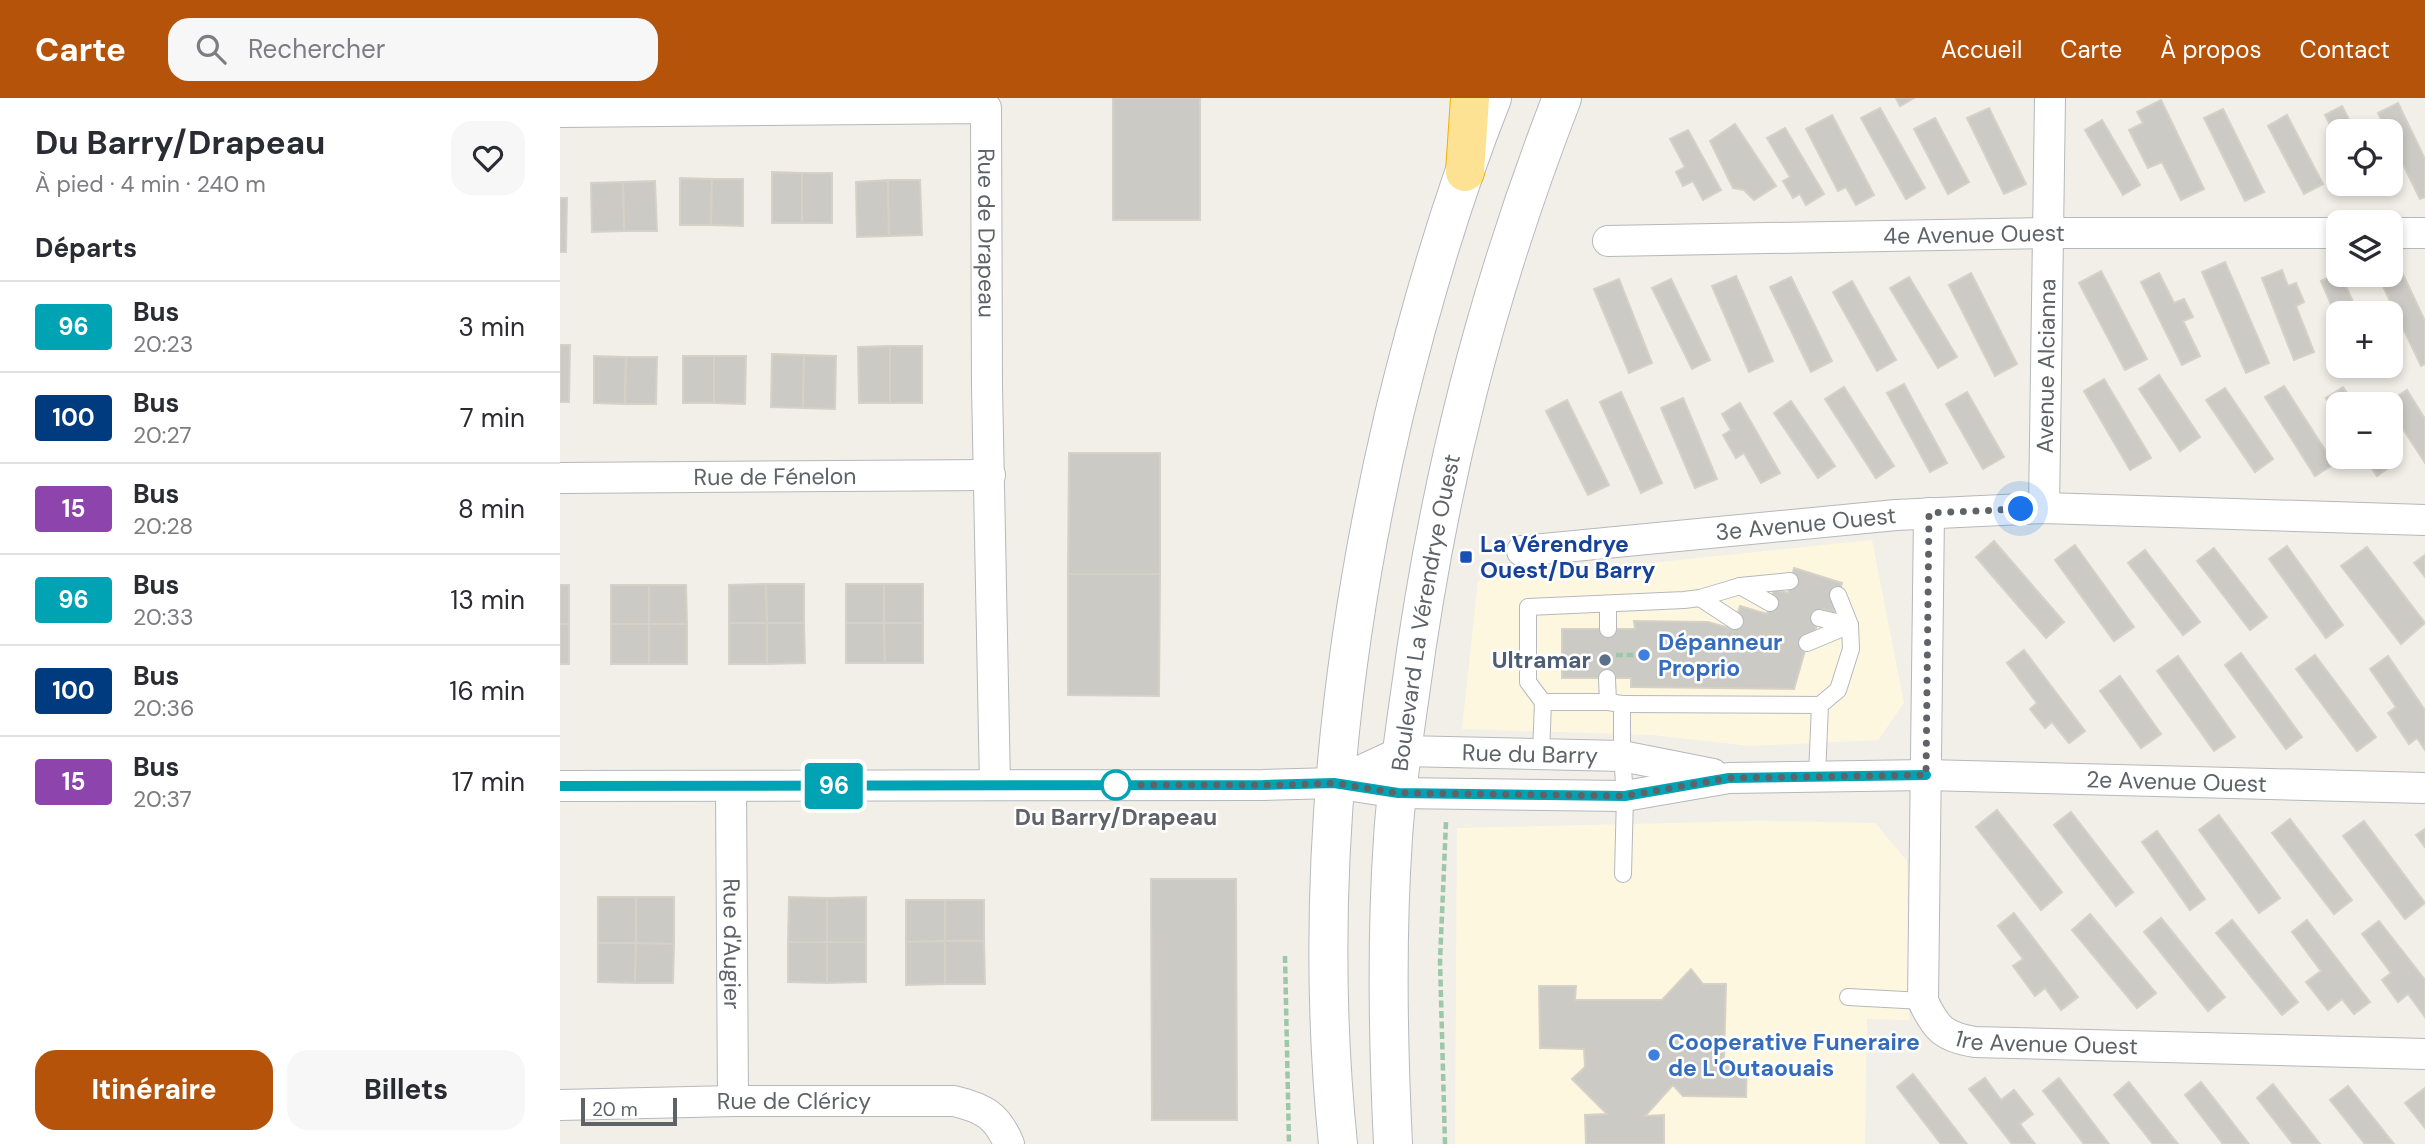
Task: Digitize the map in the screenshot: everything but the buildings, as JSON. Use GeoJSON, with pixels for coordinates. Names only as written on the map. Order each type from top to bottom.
{"type":"FeatureCollection","features":[{"type":"Feature","properties":{"kind":"highway"},"geometry":{"type":"LineString","coordinates":[[1465,172],[1470,98]]}},
{"type":"Feature","properties":{"kind":"main road"},"geometry":{"type":"LineString","coordinates":[[1338,1144],[1330,1035],[1328,939],[1334,783],[1356,599],[1375,500],[1422,305],[1492,98]]}},
{"type":"Feature","properties":{"kind":"main road","name":"Boulevard La Vérendrye Ouest"},"geometry":{"type":"LineString","coordinates":[[1393,1144],[1388,970],[1393,841],[1402,751],[1427,575],[1458,427],[1484,324],[1513,232],[1562,98]]}},
{"type":"Feature","properties":{"kind":"street","name":"Avenue Alcianna"},"geometry":{"type":"LineString","coordinates":[[2044,508],[2050,98]]}},
{"type":"Feature","properties":{"kind":"street","name":"Rue de Drapeau"},"geometry":{"type":"LineString","coordinates":[[560,113],[986,108],[986,386],[995,785]]}},
{"type":"Feature","properties":{"kind":"street","name":"4e Avenue Ouest"},"geometry":{"type":"LineString","coordinates":[[1608,241],[2048,233],[2326,233]]}},
{"type":"Feature","properties":{"kind":"street"},"geometry":{"type":"LineString","coordinates":[[2403,233],[2425,233]]}},
{"type":"Feature","properties":{"kind":"street","name":"Rue de Fénelon"},"geometry":{"type":"LineString","coordinates":[[560,478],[990,475]]}},
{"type":"Feature","properties":{"kind":"street","name":"3e Avenue Ouest"},"geometry":{"type":"LineString","coordinates":[[1522,551],[1929,513],[2044,508],[2425,520]]}},
{"type":"Feature","properties":{"kind":"street"},"geometry":{"type":"LineString","coordinates":[[1923,1000],[1929,513]]}},
{"type":"Feature","properties":{"kind":"street","name":"Rue du Barry"},"geometry":{"type":"LineString","coordinates":[[1334,783],[1402,751],[1622,756],[1729,778]]}},
{"type":"Feature","properties":{"kind":"street","name":"Rue du Barry"},"geometry":{"type":"LineString","coordinates":[[560,786],[1334,783],[1398,793],[1625,796],[1729,778],[1926,775]]}},
{"type":"Feature","properties":{"kind":"street","name":"2e Avenue Ouest"},"geometry":{"type":"LineString","coordinates":[[1926,775],[2425,788]]}},
{"type":"Feature","properties":{"kind":"street","name":"Rue d'Augier"},"geometry":{"type":"LineString","coordinates":[[731,786],[733,1101]]}},
{"type":"Feature","properties":{"kind":"street","name":"1re Avenue Ouest"},"geometry":{"type":"LineString","coordinates":[[1923,1000],[1932,1020],[1941,1031],[1958,1039],[1975,1042],[2425,1054]]}},
{"type":"Feature","properties":{"kind":"street","name":"Rue de Cléricy"},"geometry":{"type":"LineString","coordinates":[[560,1104],[954,1101],[974,1106],[991,1115],[1002,1128],[1009,1144]]}},
{"type":"Feature","properties":{"kind":"lane"},"geometry":{"type":"LineString","coordinates":[[1541,754],[1543,702],[1528,682],[1528,607],[1608,605],[1700,598],[1740,586],[1790,581]]}},
{"type":"Feature","properties":{"kind":"lane"},"geometry":{"type":"LineString","coordinates":[[1740,586],[1770,603]]}},
{"type":"Feature","properties":{"kind":"lane"},"geometry":{"type":"LineString","coordinates":[[1543,702],[1820,705],[1838,690],[1843,681],[1851,649],[1850,625],[1838,595]]}},
{"type":"Feature","properties":{"kind":"lane"},"geometry":{"type":"LineString","coordinates":[[1700,598],[1735,621]]}},
{"type":"Feature","properties":{"kind":"lane"},"geometry":{"type":"LineString","coordinates":[[1608,605],[1608,629]]}},
{"type":"Feature","properties":{"kind":"lane"},"geometry":{"type":"LineString","coordinates":[[1819,618],[1850,625]]}},
{"type":"Feature","properties":{"kind":"lane"},"geometry":{"type":"LineString","coordinates":[[1807,643],[1850,625]]}},
{"type":"Feature","properties":{"kind":"lane"},"geometry":{"type":"LineString","coordinates":[[1607,678],[1615,703],[1622,756],[1625,796],[1623,874]]}},
{"type":"Feature","properties":{"kind":"lane"},"geometry":{"type":"LineString","coordinates":[[1818,776],[1820,705]]}},
{"type":"Feature","properties":{"kind":"lane"},"geometry":{"type":"LineString","coordinates":[[1848,997],[1923,1000]]}},
{"type":"Feature","properties":{"kind":"path"},"geometry":{"type":"LineString","coordinates":[[1608,655],[1635,655]]}},
{"type":"Feature","properties":{"kind":"path"},"geometry":{"type":"LineString","coordinates":[[1445,1144],[1440,961],[1447,817]]}},
{"type":"Feature","properties":{"kind":"path"},"geometry":{"type":"LineString","coordinates":[[1285,956],[1289,1144]]}},
{"type":"Feature","properties":{"kind":"shaded area"},"geometry":{"type":"Polygon","coordinates":[[[1872,540],[1904,703],[1878,740],[1750,746],[1653,735],[1462,729],[1478,581],[1872,540]]]}},
{"type":"Feature","properties":{"kind":"shaded area"},"geometry":{"type":"Polygon","coordinates":[[[1758,821],[1875,823],[1907,861],[1909,1020],[1867,1019],[1865,1144],[1455,1144],[1457,828],[1758,821]]]}},
{"type":"Feature","properties":{"kind":"bus line","name":"96"},"geometry":{"type":"LineString","coordinates":[[560,786],[1334,783],[1398,793],[1625,796],[1729,778],[1926,775]]}},
{"type":"Feature","properties":{"kind":"place","name":"La Vérendrye Ouest/Du Barry"},"geometry":{"type":"Point","coordinates":[1466,557]}},
{"type":"Feature","properties":{"kind":"place","name":"Dépanneur Proprio"},"geometry":{"type":"Point","coordinates":[1644,655]}},
{"type":"Feature","properties":{"kind":"place","name":"Ultramar"},"geometry":{"type":"Point","coordinates":[1605,660]}},
{"type":"Feature","properties":{"kind":"place","name":"Du Barry/Drapeau"},"geometry":{"type":"Point","coordinates":[1116,785]}},
{"type":"Feature","properties":{"kind":"place","name":"Cooperative Funeraire de L'Outaouais"},"geometry":{"type":"Point","coordinates":[1654,1055]}},
{"type":"Feature","properties":{"kind":"route"},"geometry":{"type":"LineString","coordinates":[[1116,785],[1334,783],[1398,793],[1625,796],[1729,778],[1926,775],[1929,513],[2021,509]]}}]}
